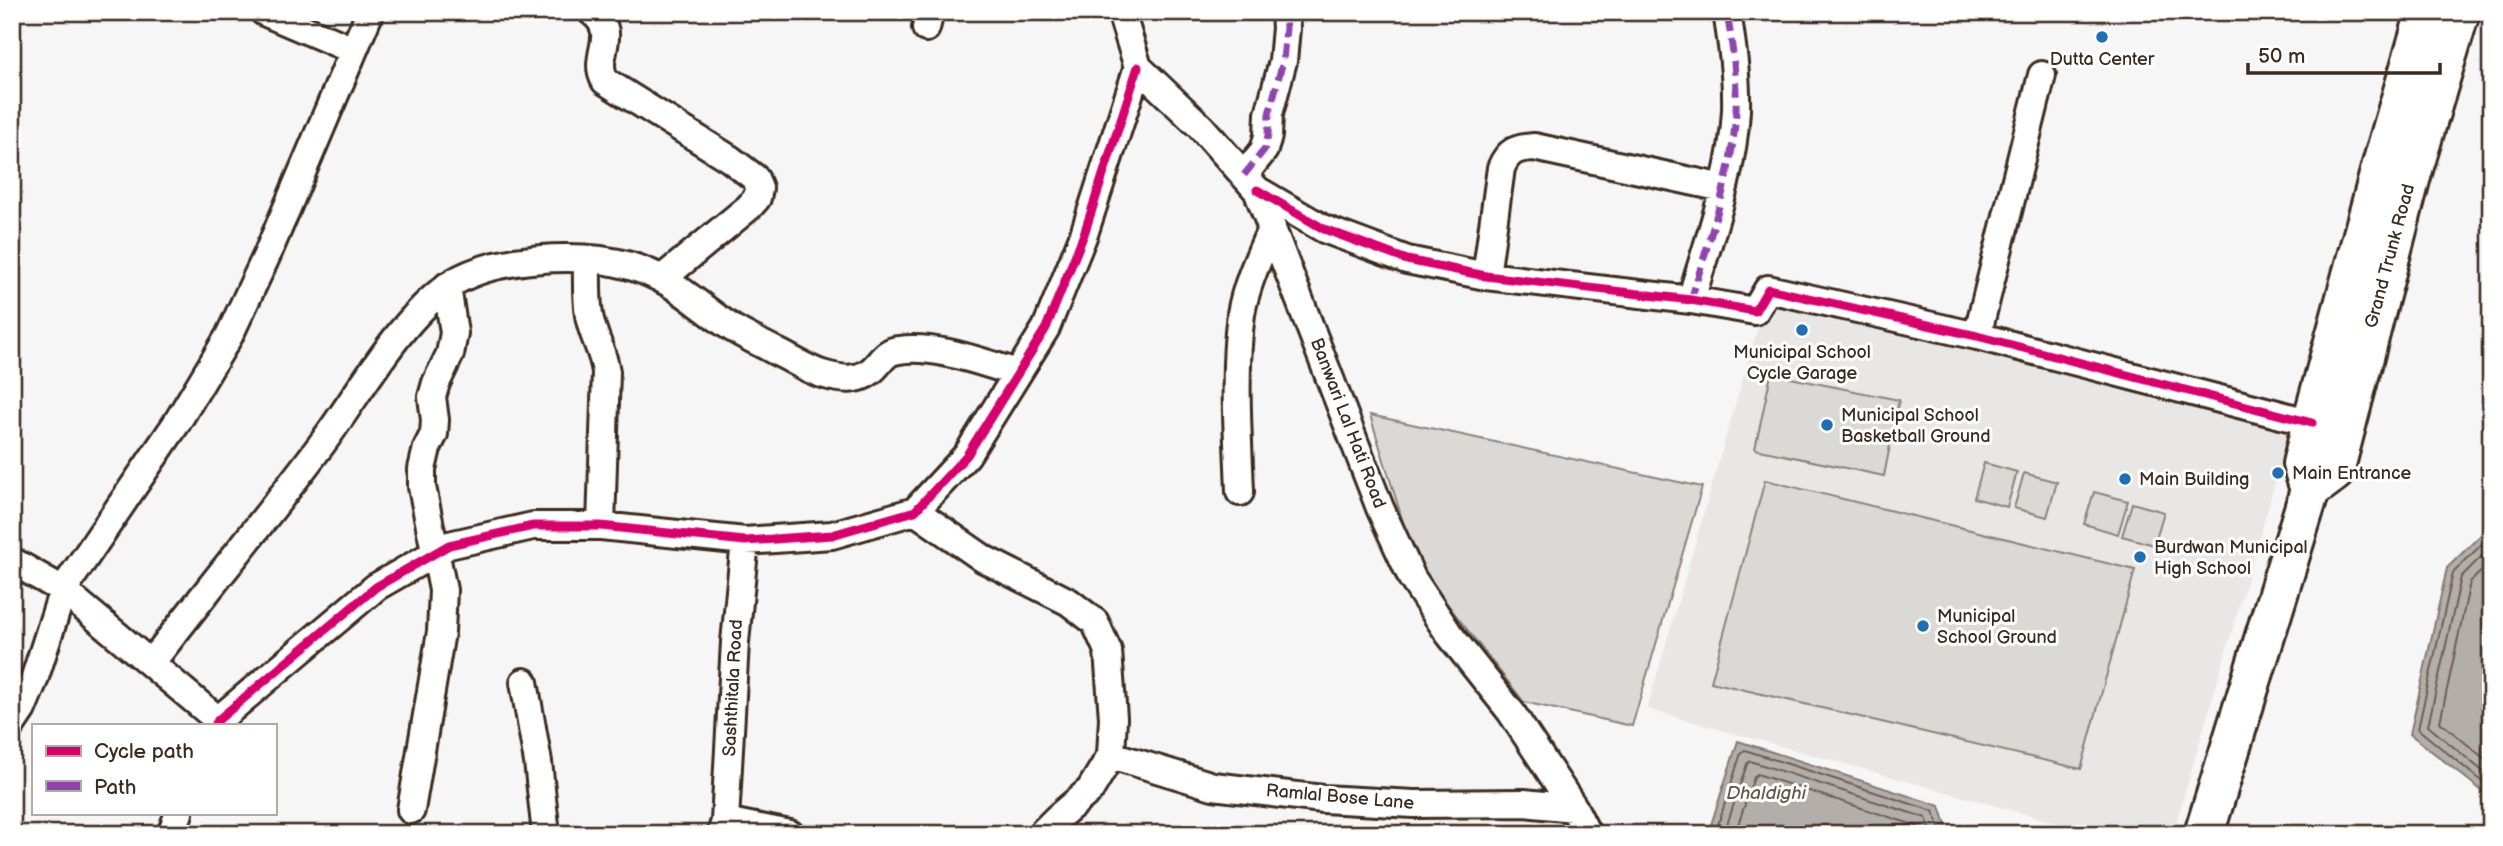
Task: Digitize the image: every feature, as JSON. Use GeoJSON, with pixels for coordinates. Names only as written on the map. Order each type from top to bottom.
{"type":"FeatureCollection","features":[{"type":"Feature","properties":{"kind":"highway","name":"Grand Trunk Road"},"geometry":{"type":"LineString","coordinates":[[2204,834],[2310,490],[2302,464],[2381,167],[2426,12]]}},
{"type":"Feature","properties":{"kind":"highway","name":"Grand Trunk Road"},"geometry":{"type":"LineString","coordinates":[[2310,490],[2334,472],[2411,176],[2460,12]]}},
{"type":"Feature","properties":{"kind":"street"},"geometry":{"type":"LineString","coordinates":[[264,12],[353,50]]}},
{"type":"Feature","properties":{"kind":"street"},"geometry":{"type":"LineString","coordinates":[[16,713],[63,590],[176,424],[229,335],[267,254],[370,12]]}},
{"type":"Feature","properties":{"kind":"street"},"geometry":{"type":"LineString","coordinates":[[592,12],[605,27],[606,42],[600,63],[600,72],[605,81],[730,159],[755,178],[759,188],[757,198],[749,207],[663,278]]}},
{"type":"Feature","properties":{"kind":"street","name":"Banwari Lal Hati Road"},"geometry":{"type":"LineString","coordinates":[[1121,12],[1138,67],[1201,127],[1251,182],[1272,227],[1380,508],[1412,578],[1449,634],[1511,712],[1574,808],[1587,834]]}},
{"type":"Feature","properties":{"kind":"street"},"geometry":{"type":"LineString","coordinates":[[1285,12],[1283,61],[1269,114],[1268,136],[1251,182],[1324,229],[1406,261],[1486,276],[1691,300],[1755,311],[1768,289],[1977,336],[2312,423]]}},
{"type":"Feature","properties":{"kind":"street"},"geometry":{"type":"LineString","coordinates":[[1691,300],[1729,166],[1736,109],[1727,12]]}},
{"type":"Feature","properties":{"kind":"street"},"geometry":{"type":"LineString","coordinates":[[12,561],[63,590],[151,663],[216,723],[376,587],[449,545],[533,526],[601,526],[745,541],[832,535],[915,511],[967,455],[1046,328],[1084,234],[1138,67]]}},
{"type":"Feature","properties":{"kind":"street"},"geometry":{"type":"LineString","coordinates":[[1977,336],[2042,75]]}},
{"type":"Feature","properties":{"kind":"street"},"geometry":{"type":"LineString","coordinates":[[1486,276],[1501,168],[1507,155],[1518,148],[1534,147],[1723,188]]}},
{"type":"Feature","properties":{"kind":"street"},"geometry":{"type":"LineString","coordinates":[[1240,492],[1236,370],[1241,311],[1254,269],[1272,227]]}},
{"type":"Feature","properties":{"kind":"street"},"geometry":{"type":"LineString","coordinates":[[151,663],[324,442],[408,323],[447,286],[479,269],[531,260],[587,260],[628,266],[663,278],[730,327],[817,373],[841,379],[863,377],[875,368],[885,355],[896,350],[915,349],[962,356],[1018,373]]}},
{"type":"Feature","properties":{"kind":"street"},"geometry":{"type":"LineString","coordinates":[[587,260],[589,315],[603,353],[606,372],[601,526]]}},
{"type":"Feature","properties":{"kind":"street"},"geometry":{"type":"LineString","coordinates":[[411,810],[441,632],[443,590],[422,487],[422,469],[434,434],[432,397],[450,354],[454,333],[447,286]]}},
{"type":"Feature","properties":{"kind":"street"},"geometry":{"type":"LineString","coordinates":[[915,511],[984,559],[1069,601],[1095,622],[1108,651],[1114,718],[1111,755],[1090,790],[1041,834]]}},
{"type":"Feature","properties":{"kind":"street","name":"Sashthitala Road"},"geometry":{"type":"LineString","coordinates":[[723,827],[735,642],[745,541]]}},
{"type":"Feature","properties":{"kind":"street"},"geometry":{"type":"LineString","coordinates":[[524,682],[538,762],[546,834]]}},
{"type":"Feature","properties":{"kind":"street","name":"Ramlal Bose Lane"},"geometry":{"type":"LineString","coordinates":[[1111,755],[1213,786],[1323,799],[1414,804],[1524,803],[1574,808]]}},
{"type":"Feature","properties":{"kind":"street"},"geometry":{"type":"LineString","coordinates":[[1524,803],[1532,796],[1540,780],[1541,758]]}},
{"type":"Feature","properties":{"kind":"street"},"geometry":{"type":"LineString","coordinates":[[171,834],[179,814]]}},
{"type":"Feature","properties":{"kind":"street"},"geometry":{"type":"LineString","coordinates":[[723,827],[790,834]]}},
{"type":"Feature","properties":{"kind":"shaded area"},"geometry":{"type":"Polygon","coordinates":[[[1767,295],[2292,425],[2173,834],[2097,834],[1647,709],[1767,295]]]}},
{"type":"Feature","properties":{"kind":"shaded area","name":"Municipal School Basketball Ground"},"geometry":{"type":"Polygon","coordinates":[[[1771,374],[1899,400],[1884,476],[1755,449],[1771,374]]]}},
{"type":"Feature","properties":{"kind":"shaded area"},"geometry":{"type":"Polygon","coordinates":[[[1370,415],[1702,487],[1632,726],[1524,702],[1416,564],[1370,415]]]}},
{"type":"Feature","properties":{"kind":"shaded area"},"geometry":{"type":"Polygon","coordinates":[[[1984,463],[2017,472],[2007,507],[1974,498],[1984,463]]]}},
{"type":"Feature","properties":{"kind":"shaded area"},"geometry":{"type":"Polygon","coordinates":[[[2024,473],[2057,482],[2047,517],[2014,508],[2024,473]]]}},
{"type":"Feature","properties":{"kind":"shaded area","name":"Municipal School Ground"},"geometry":{"type":"Polygon","coordinates":[[[1765,480],[2135,570],[2081,769],[1711,682],[1765,480]]]}},
{"type":"Feature","properties":{"kind":"shaded area"},"geometry":{"type":"Polygon","coordinates":[[[2094,492],[2128,501],[2118,534],[2084,524],[2094,492]]]}},
{"type":"Feature","properties":{"kind":"shaded area"},"geometry":{"type":"Polygon","coordinates":[[[2132,503],[2164,512],[2154,545],[2122,536],[2132,503]]]}},
{"type":"Feature","properties":{"kind":"water"},"geometry":{"type":"Polygon","coordinates":[[[2491,525],[2491,798],[2410,734],[2447,568],[2491,525]]]}},
{"type":"Feature","properties":{"kind":"water","name":"Dhaldighi"},"geometry":{"type":"Polygon","coordinates":[[[1738,741],[1940,806],[1949,834],[1708,834],[1738,741]]]}},
{"type":"Feature","properties":{"kind":"marked path"},"geometry":{"type":"LineString","coordinates":[[1244,175],[1264,150],[1268,136],[1269,114],[1283,61],[1285,12]]}},
{"type":"Feature","properties":{"kind":"marked path"},"geometry":{"type":"LineString","coordinates":[[1691,300],[1719,206],[1734,134],[1736,85],[1727,12]]}},
{"type":"Feature","properties":{"kind":"cycle path"},"geometry":{"type":"LineString","coordinates":[[216,724],[376,587],[449,545],[533,526],[601,526],[745,541],[832,535],[915,511],[967,455],[1046,328],[1084,234],[1138,67]]}},
{"type":"Feature","properties":{"kind":"cycle path"},"geometry":{"type":"LineString","coordinates":[[1257,190],[1324,229],[1407,260],[1486,276],[1691,300],[1755,311],[1768,289],[1977,336],[2312,423]]}},
{"type":"Feature","properties":{"kind":"place","name":"Dutta Center"},"geometry":{"type":"Point","coordinates":[2102,37]}},
{"type":"Feature","properties":{"kind":"place","name":"Municipal School Cycle Garage"},"geometry":{"type":"Point","coordinates":[1802,330]}},
{"type":"Feature","properties":{"kind":"place","name":"Municipal School Basketball Ground"},"geometry":{"type":"Point","coordinates":[1827,425]}},
{"type":"Feature","properties":{"kind":"place","name":"Main Entrance"},"geometry":{"type":"Point","coordinates":[2278,473]}},
{"type":"Feature","properties":{"kind":"place","name":"Main Building"},"geometry":{"type":"Point","coordinates":[2125,479]}},
{"type":"Feature","properties":{"kind":"place","name":"Burdwan Municipal High School"},"geometry":{"type":"Point","coordinates":[2140,557]}},
{"type":"Feature","properties":{"kind":"place","name":"Municipal School Ground"},"geometry":{"type":"Point","coordinates":[1923,626]}}]}
